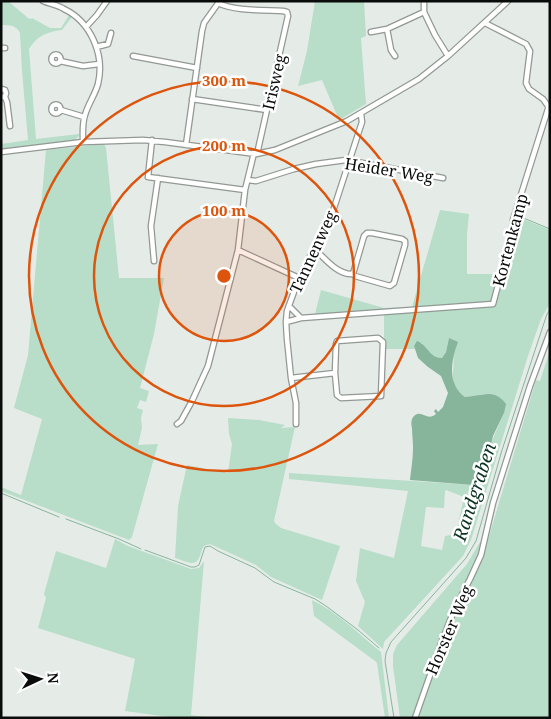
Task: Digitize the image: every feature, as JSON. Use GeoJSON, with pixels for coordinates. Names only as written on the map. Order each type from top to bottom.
{"type":"FeatureCollection","features":[{"type":"Feature","properties":{"kind":"street"},"geometry":{"type":"LineString","coordinates":[[43,1],[55,3],[86,27],[96,47],[99,64],[98,84],[84,117],[83,142]]}},
{"type":"Feature","properties":{"kind":"street"},"geometry":{"type":"LineString","coordinates":[[86,27],[107,1]]}},
{"type":"Feature","properties":{"kind":"street"},"geometry":{"type":"LineString","coordinates":[[424,1],[424,12],[448,56]]}},
{"type":"Feature","properties":{"kind":"street"},"geometry":{"type":"LineString","coordinates":[[1,152],[83,142],[152,140],[256,154],[275,150],[320,133],[361,114],[419,79],[448,56],[508,1]]}},
{"type":"Feature","properties":{"kind":"street"},"geometry":{"type":"LineString","coordinates":[[186,144],[203,26],[219,2]]}},
{"type":"Feature","properties":{"kind":"street","name":"Irisweg"},"geometry":{"type":"LineString","coordinates":[[177,424],[185,414],[208,366],[238,250],[245,190],[267,110],[288,18],[288,14],[285,11],[224,6],[219,2]]}},
{"type":"Feature","properties":{"kind":"street"},"geometry":{"type":"LineString","coordinates":[[372,32],[387,29],[424,12]]}},
{"type":"Feature","properties":{"kind":"street","name":"Kortenkamp"},"geometry":{"type":"LineString","coordinates":[[286,322],[300,318],[492,304],[511,236],[513,220],[548,106],[543,99],[529,89],[526,83],[530,51],[526,44],[485,23]]}},
{"type":"Feature","properties":{"kind":"street"},"geometry":{"type":"LineString","coordinates":[[387,29],[391,50],[396,56]]}},
{"type":"Feature","properties":{"kind":"street"},"geometry":{"type":"LineString","coordinates":[[96,47],[108,44],[111,33]]}},
{"type":"Feature","properties":{"kind":"street"},"geometry":{"type":"LineString","coordinates":[[133,56],[197,68]]}},
{"type":"Feature","properties":{"kind":"street"},"geometry":{"type":"LineString","coordinates":[[60,61],[82,66],[99,64]]}},
{"type":"Feature","properties":{"kind":"street"},"geometry":{"type":"LineString","coordinates":[[1,89],[4,89],[6,92],[3,97],[7,102],[10,126]]}},
{"type":"Feature","properties":{"kind":"street"},"geometry":{"type":"LineString","coordinates":[[192,100],[267,110]]}},
{"type":"Feature","properties":{"kind":"street"},"geometry":{"type":"LineString","coordinates":[[61,110],[84,117]]}},
{"type":"Feature","properties":{"kind":"street","name":"Tannenweg"},"geometry":{"type":"LineString","coordinates":[[296,424],[296,403],[291,378],[286,322],[289,306],[299,278],[332,214],[362,122],[361,114]]}},
{"type":"Feature","properties":{"kind":"street"},"geometry":{"type":"LineString","coordinates":[[152,140],[148,177],[245,190]]}},
{"type":"Feature","properties":{"kind":"street","name":"Heider Weg"},"geometry":{"type":"LineString","coordinates":[[248,180],[256,181],[316,164],[349,160],[444,178]]}},
{"type":"Feature","properties":{"kind":"street"},"geometry":{"type":"LineString","coordinates":[[154,260],[151,226],[158,178]]}},
{"type":"Feature","properties":{"kind":"street"},"geometry":{"type":"LineString","coordinates":[[315,249],[340,272],[353,274],[391,286],[394,283],[405,241],[372,232],[367,233],[364,236],[353,274]]}},
{"type":"Feature","properties":{"kind":"street"},"geometry":{"type":"LineString","coordinates":[[238,250],[299,278]]}},
{"type":"Feature","properties":{"kind":"street"},"geometry":{"type":"LineString","coordinates":[[289,306],[300,318]]}},
{"type":"Feature","properties":{"kind":"street","name":"Horster Weg"},"geometry":{"type":"LineString","coordinates":[[415,718],[455,608],[481,556],[496,496],[530,386],[550,332]]}},
{"type":"Feature","properties":{"kind":"street"},"geometry":{"type":"LineString","coordinates":[[378,338],[383,342],[381,396],[341,398],[337,395],[335,373],[337,341],[378,338]]}},
{"type":"Feature","properties":{"kind":"street"},"geometry":{"type":"LineString","coordinates":[[291,378],[335,373]]}},
{"type":"Feature","properties":{"kind":"shaded area"},"geometry":{"type":"Polygon","coordinates":[[[1,1],[8,1],[28,18],[32,18],[50,28],[61,28],[69,15],[72,17],[62,30],[42,35],[29,49],[36,139],[79,134],[75,140],[1,150],[1,144],[28,140],[20,33],[17,28],[1,25],[1,1]]]}},
{"type":"Feature","properties":{"kind":"shaded area"},"geometry":{"type":"Polygon","coordinates":[[[315,1],[364,1],[366,36],[361,38],[366,104],[339,120],[322,80],[298,86],[307,51],[315,1]]]}},
{"type":"Feature","properties":{"kind":"shaded area"},"geometry":{"type":"Polygon","coordinates":[[[104,144],[106,148],[119,278],[164,278],[154,334],[140,388],[149,391],[146,402],[140,400],[137,408],[143,410],[141,418],[142,428],[138,445],[158,444],[132,537],[129,540],[1,491],[1,487],[21,495],[42,419],[14,408],[28,355],[46,150],[104,144]]]}},
{"type":"Feature","properties":{"kind":"shaded area"},"geometry":{"type":"Polygon","coordinates":[[[440,210],[469,214],[467,274],[500,274],[492,295],[496,305],[518,217],[550,230],[550,303],[541,319],[528,356],[471,540],[463,556],[384,642],[383,649],[358,626],[365,602],[356,581],[360,548],[394,558],[408,491],[289,479],[289,473],[473,485],[504,413],[502,399],[488,394],[465,397],[459,392],[453,377],[454,360],[449,338],[446,352],[442,358],[433,355],[422,343],[414,346],[415,349],[384,349],[384,311],[315,314],[321,290],[384,308],[412,307],[440,210]],[[446,490],[444,508],[426,507],[421,546],[442,550],[445,536],[456,534],[464,497],[446,490]]]}},
{"type":"Feature","properties":{"kind":"shaded area"},"geometry":{"type":"Polygon","coordinates":[[[449,338],[458,342],[452,371],[455,385],[459,392],[465,397],[492,394],[506,404],[504,413],[493,436],[483,478],[473,485],[410,480],[413,452],[412,419],[417,414],[430,417],[436,414],[434,411],[436,409],[438,412],[443,407],[448,393],[441,376],[418,358],[414,346],[417,341],[424,345],[431,354],[442,358],[446,352],[449,338]]]}},
{"type":"Feature","properties":{"kind":"shaded area"},"geometry":{"type":"Polygon","coordinates":[[[550,350],[550,718],[417,718],[435,665],[462,598],[483,556],[536,380],[540,381],[550,350]]]}},
{"type":"Feature","properties":{"kind":"shaded area"},"geometry":{"type":"Polygon","coordinates":[[[228,418],[259,420],[285,425],[281,428],[295,427],[274,521],[281,528],[340,546],[322,600],[271,577],[256,565],[210,544],[204,546],[199,558],[195,562],[192,563],[175,558],[178,506],[187,465],[228,473],[232,444],[228,418]]]}},
{"type":"Feature","properties":{"kind":"shaded area"},"geometry":{"type":"Polygon","coordinates":[[[115,539],[128,546],[191,569],[199,568],[204,561],[191,715],[212,718],[176,718],[125,711],[135,659],[38,628],[46,598],[44,594],[56,551],[106,568],[115,539]]]}},
{"type":"Feature","properties":{"kind":"shaded area"},"geometry":{"type":"Polygon","coordinates":[[[480,542],[482,543],[479,553],[448,620],[413,718],[400,718],[393,666],[393,654],[397,645],[467,564],[480,542]]]}},
{"type":"Feature","properties":{"kind":"shaded area"},"geometry":{"type":"Polygon","coordinates":[[[312,600],[339,617],[381,652],[389,718],[385,718],[377,663],[314,616],[312,600]]]}},
{"type":"Feature","properties":{"kind":"waterway"},"geometry":{"type":"LineString","coordinates":[[521,217],[550,229]]}},
{"type":"Feature","properties":{"kind":"waterway","name":"Randgraben"},"geometry":{"type":"LineString","coordinates":[[394,718],[385,661],[386,653],[391,642],[466,558],[476,541],[502,450],[547,314],[550,310]]}},
{"type":"Feature","properties":{"kind":"waterway"},"geometry":{"type":"LineString","coordinates":[[1,493],[59,517]]}},
{"type":"Feature","properties":{"kind":"waterway"},"geometry":{"type":"LineString","coordinates":[[66,519],[141,549]]}},
{"type":"Feature","properties":{"kind":"waterway"},"geometry":{"type":"LineString","coordinates":[[145,550],[195,567],[199,565],[205,547],[210,546],[255,568],[274,582],[315,599],[358,630],[379,648]]}}]}
